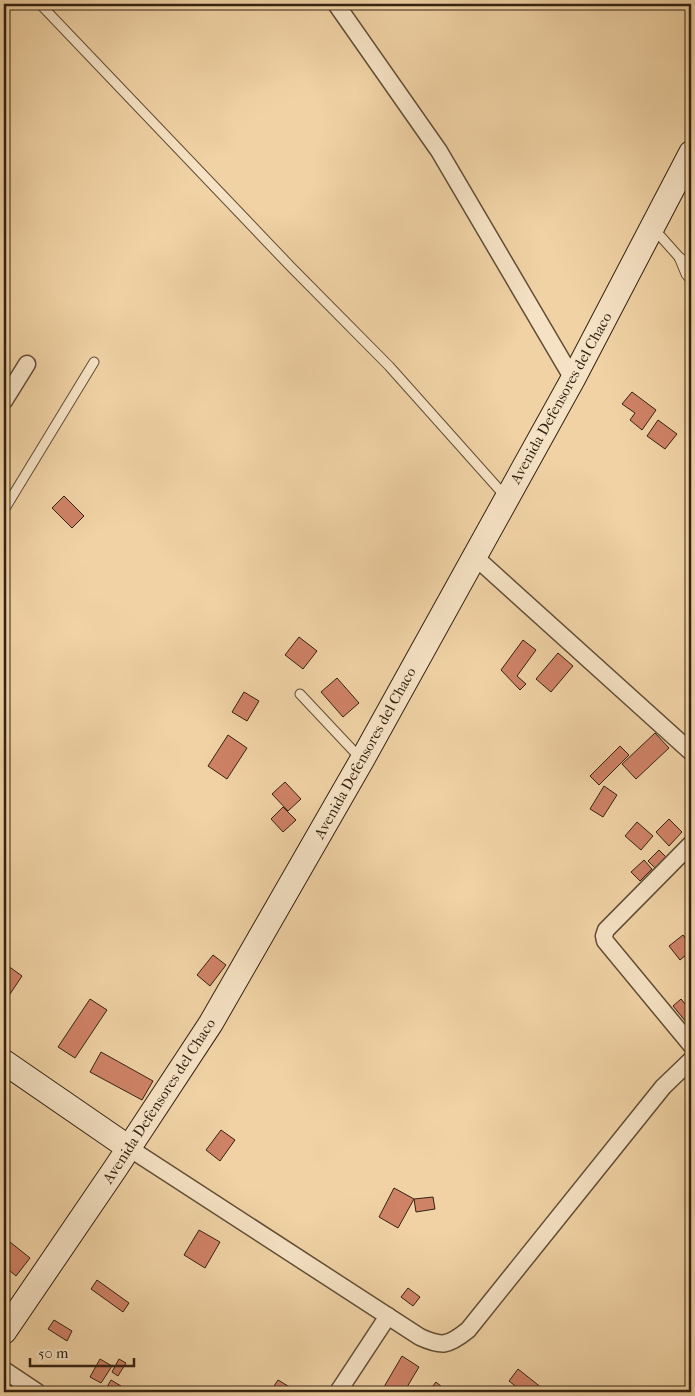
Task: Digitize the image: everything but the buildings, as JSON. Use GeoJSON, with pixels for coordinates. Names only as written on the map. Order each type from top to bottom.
{"type":"FeatureCollection","features":[{"type":"Feature","properties":{"kind":"main road","name":"Avenida Defensores del Chaco"},"geometry":{"type":"LineString","coordinates":[[4,1332],[211,1023],[362,760],[573,379],[691,153]]}},
{"type":"Feature","properties":{"kind":"main road"},"geometry":{"type":"LineString","coordinates":[[4,1062],[129,1148]]}},
{"type":"Feature","properties":{"kind":"street"},"geometry":{"type":"LineString","coordinates":[[336,4],[439,151],[573,379]]}},
{"type":"Feature","properties":{"kind":"street"},"geometry":{"type":"LineString","coordinates":[[4,401],[27,364]]}},
{"type":"Feature","properties":{"kind":"street"},"geometry":{"type":"LineString","coordinates":[[474,556],[691,752]]}},
{"type":"Feature","properties":{"kind":"street"},"geometry":{"type":"LineString","coordinates":[[691,844],[606,930],[604,936],[605,941],[691,1045]]}},
{"type":"Feature","properties":{"kind":"street"},"geometry":{"type":"LineString","coordinates":[[129,1148],[420,1337],[436,1344],[454,1341],[468,1330],[663,1087],[691,1060]]}},
{"type":"Feature","properties":{"kind":"street"},"geometry":{"type":"LineString","coordinates":[[338,1392],[388,1316]]}},
{"type":"Feature","properties":{"kind":"street"},"geometry":{"type":"LineString","coordinates":[[4,1370],[37,1392]]}},
{"type":"Feature","properties":{"kind":"lane"},"geometry":{"type":"LineString","coordinates":[[40,4],[291,267],[389,366],[507,498]]}},
{"type":"Feature","properties":{"kind":"lane"},"geometry":{"type":"LineString","coordinates":[[652,227],[679,257],[691,265]]}},
{"type":"Feature","properties":{"kind":"lane"},"geometry":{"type":"LineString","coordinates":[[679,257],[686,274],[691,280]]}},
{"type":"Feature","properties":{"kind":"lane"},"geometry":{"type":"LineString","coordinates":[[4,510],[94,362]]}},
{"type":"Feature","properties":{"kind":"lane"},"geometry":{"type":"LineString","coordinates":[[300,694],[362,760]]}}]}
